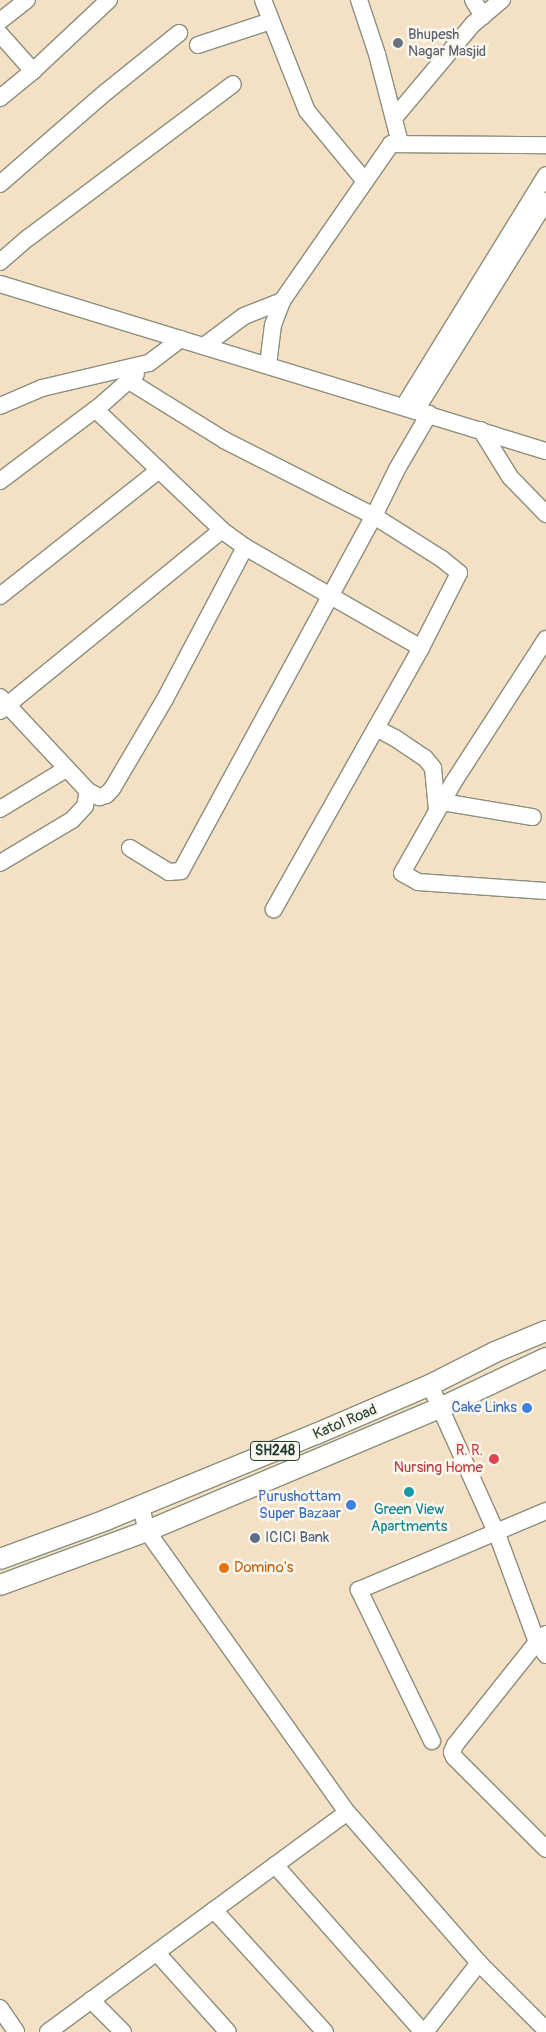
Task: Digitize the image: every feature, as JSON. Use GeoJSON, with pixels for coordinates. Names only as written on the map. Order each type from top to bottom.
{"type":"FeatureCollection","features":[{"type":"Feature","properties":{"kind":"main road","name":"Katol Road"},"geometry":{"type":"LineString","coordinates":[[0,1559],[141,1506],[430,1385],[495,1352],[546,1331]]}},
{"type":"Feature","properties":{"kind":"main road","name":"Katol Road"},"geometry":{"type":"LineString","coordinates":[[0,1585],[147,1531],[440,1408],[546,1358]]}},
{"type":"Feature","properties":{"kind":"street"},"geometry":{"type":"LineString","coordinates":[[0,21],[27,0]]}},
{"type":"Feature","properties":{"kind":"street"},"geometry":{"type":"LineString","coordinates":[[0,98],[33,71],[109,0]]}},
{"type":"Feature","properties":{"kind":"street"},"geometry":{"type":"LineString","coordinates":[[263,0],[307,111],[366,181]]}},
{"type":"Feature","properties":{"kind":"street"},"geometry":{"type":"LineString","coordinates":[[359,0],[378,54],[400,143]]}},
{"type":"Feature","properties":{"kind":"street"},"geometry":{"type":"LineString","coordinates":[[473,0],[483,16]]}},
{"type":"Feature","properties":{"kind":"street"},"geometry":{"type":"LineString","coordinates":[[394,118],[483,16],[502,0]]}},
{"type":"Feature","properties":{"kind":"street"},"geometry":{"type":"LineString","coordinates":[[198,45],[271,22]]}},
{"type":"Feature","properties":{"kind":"street"},"geometry":{"type":"LineString","coordinates":[[0,34],[33,71]]}},
{"type":"Feature","properties":{"kind":"street"},"geometry":{"type":"LineString","coordinates":[[0,184],[106,92],[179,34]]}},
{"type":"Feature","properties":{"kind":"street"},"geometry":{"type":"LineString","coordinates":[[0,262],[28,238],[233,84]]}},
{"type":"Feature","properties":{"kind":"street"},"geometry":{"type":"LineString","coordinates":[[268,365],[273,325],[282,300],[391,144],[546,145]]}},
{"type":"Feature","properties":{"kind":"street"},"geometry":{"type":"LineString","coordinates":[[130,848],[169,872],[181,871],[374,516],[397,469],[416,410],[546,175]]}},
{"type":"Feature","properties":{"kind":"street"},"geometry":{"type":"LineString","coordinates":[[416,410],[546,201]]}},
{"type":"Feature","properties":{"kind":"street"},"geometry":{"type":"LineString","coordinates":[[0,284],[546,451]]}},
{"type":"Feature","properties":{"kind":"street"},"geometry":{"type":"LineString","coordinates":[[204,346],[244,316],[282,300]]}},
{"type":"Feature","properties":{"kind":"street"},"geometry":{"type":"LineString","coordinates":[[0,481],[95,409],[149,363],[181,339]]}},
{"type":"Feature","properties":{"kind":"street"},"geometry":{"type":"LineString","coordinates":[[0,406],[42,388],[149,363]]}},
{"type":"Feature","properties":{"kind":"street"},"geometry":{"type":"LineString","coordinates":[[128,381],[224,440],[374,516],[434,554],[459,573],[421,648],[274,908]]}},
{"type":"Feature","properties":{"kind":"street"},"geometry":{"type":"LineString","coordinates":[[95,409],[222,530],[245,548],[421,648]]}},
{"type":"Feature","properties":{"kind":"street"},"geometry":{"type":"LineString","coordinates":[[481,430],[510,477],[546,514]]}},
{"type":"Feature","properties":{"kind":"street"},"geometry":{"type":"LineString","coordinates":[[0,596],[159,470]]}},
{"type":"Feature","properties":{"kind":"street"},"geometry":{"type":"LineString","coordinates":[[222,530],[2,705],[88,791],[99,797],[106,795],[112,789],[165,699],[245,548]]}},
{"type":"Feature","properties":{"kind":"street"},"geometry":{"type":"LineString","coordinates":[[546,640],[440,806],[402,873],[418,882],[546,891]]}},
{"type":"Feature","properties":{"kind":"street"},"geometry":{"type":"LineString","coordinates":[[376,728],[425,758],[433,768],[440,806]]}},
{"type":"Feature","properties":{"kind":"street"},"geometry":{"type":"LineString","coordinates":[[0,809],[66,769]]}},
{"type":"Feature","properties":{"kind":"street"},"geometry":{"type":"LineString","coordinates":[[0,863],[72,820],[85,806],[88,791]]}},
{"type":"Feature","properties":{"kind":"street"},"geometry":{"type":"LineString","coordinates":[[440,806],[533,817]]}},
{"type":"Feature","properties":{"kind":"street"},"geometry":{"type":"LineString","coordinates":[[430,1385],[497,1534],[543,1644],[454,1745],[452,1752],[454,1757],[546,1849]]}},
{"type":"Feature","properties":{"kind":"street"},"geometry":{"type":"LineString","coordinates":[[141,1506],[147,1531],[347,1812],[479,1963],[546,2030]]}},
{"type":"Feature","properties":{"kind":"street"},"geometry":{"type":"LineString","coordinates":[[432,1741],[359,1590],[497,1534],[546,1511]]}},
{"type":"Feature","properties":{"kind":"street"},"geometry":{"type":"LineString","coordinates":[[48,2032],[347,1812]]}},
{"type":"Feature","properties":{"kind":"street"},"geometry":{"type":"LineString","coordinates":[[275,1865],[424,2032],[479,1963]]}},
{"type":"Feature","properties":{"kind":"street"},"geometry":{"type":"LineString","coordinates":[[214,1910],[325,2032]]}},
{"type":"Feature","properties":{"kind":"street"},"geometry":{"type":"LineString","coordinates":[[157,1953],[228,2032]]}},
{"type":"Feature","properties":{"kind":"street"},"geometry":{"type":"LineString","coordinates":[[91,2000],[123,2032]]}},
{"type":"Feature","properties":{"kind":"street"},"geometry":{"type":"LineString","coordinates":[[0,2008],[16,2032]]}},
{"type":"Feature","properties":{"kind":"place","name":"Bhupesh Nagar Masjid"},"geometry":{"type":"Point","coordinates":[398,43]}},
{"type":"Feature","properties":{"kind":"place","name":"Cake Links"},"geometry":{"type":"Point","coordinates":[527,1408]}},
{"type":"Feature","properties":{"kind":"place","name":"R. R. Nursing Home"},"geometry":{"type":"Point","coordinates":[494,1459]}},
{"type":"Feature","properties":{"kind":"place","name":"Green View Apartments"},"geometry":{"type":"Point","coordinates":[409,1492]}},
{"type":"Feature","properties":{"kind":"place","name":"Purushottam Super Bazaar"},"geometry":{"type":"Point","coordinates":[351,1505]}},
{"type":"Feature","properties":{"kind":"place","name":"ICICI Bank"},"geometry":{"type":"Point","coordinates":[255,1538]}},
{"type":"Feature","properties":{"kind":"place","name":"Domino's"},"geometry":{"type":"Point","coordinates":[224,1568]}}]}
